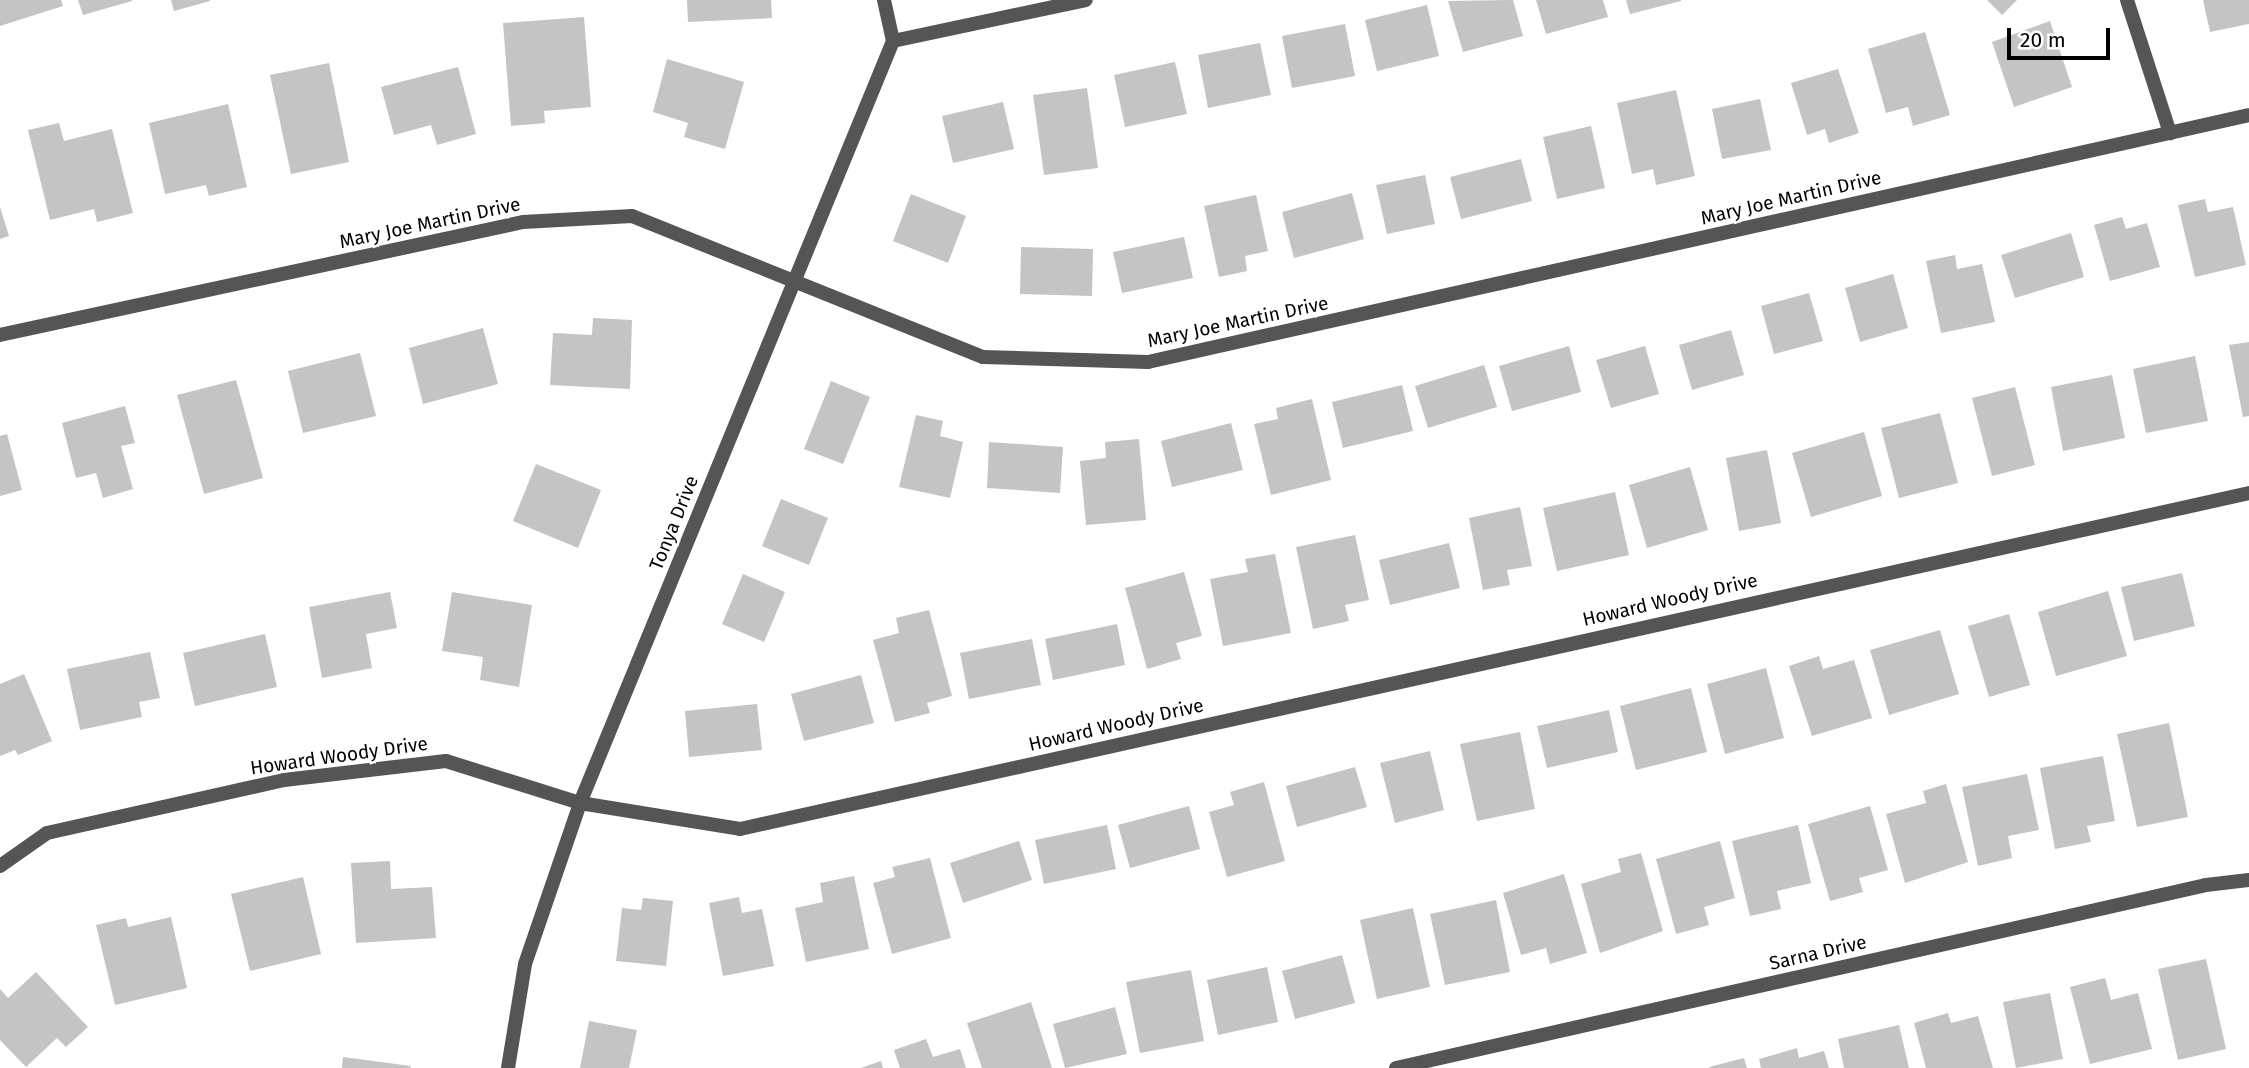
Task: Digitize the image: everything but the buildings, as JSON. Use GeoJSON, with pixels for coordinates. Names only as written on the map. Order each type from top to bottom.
{"type":"FeatureCollection","features":[{"type":"Feature","properties":{"kind":"street"},"geometry":{"type":"LineString","coordinates":[[884,0],[893,41],[1086,0]]}},
{"type":"Feature","properties":{"kind":"street"},"geometry":{"type":"LineString","coordinates":[[2127,0],[2170,133]]}},
{"type":"Feature","properties":{"kind":"street","name":"Tonya Drive"},"geometry":{"type":"LineString","coordinates":[[508,1068],[525,964],[580,803],[893,41]]}},
{"type":"Feature","properties":{"kind":"street","name":"Mary Joe Martin Drive"},"geometry":{"type":"LineString","coordinates":[[0,335],[523,222],[632,216],[794,278],[983,356],[1148,362],[2249,115]]}},
{"type":"Feature","properties":{"kind":"street","name":"Howard Woody Drive"},"geometry":{"type":"LineString","coordinates":[[0,866],[47,833],[284,780],[446,761],[580,803],[740,829],[2249,493]]}},
{"type":"Feature","properties":{"kind":"street","name":"Sarna Drive"},"geometry":{"type":"LineString","coordinates":[[1396,1068],[2206,885],[2249,880]]}}]}
